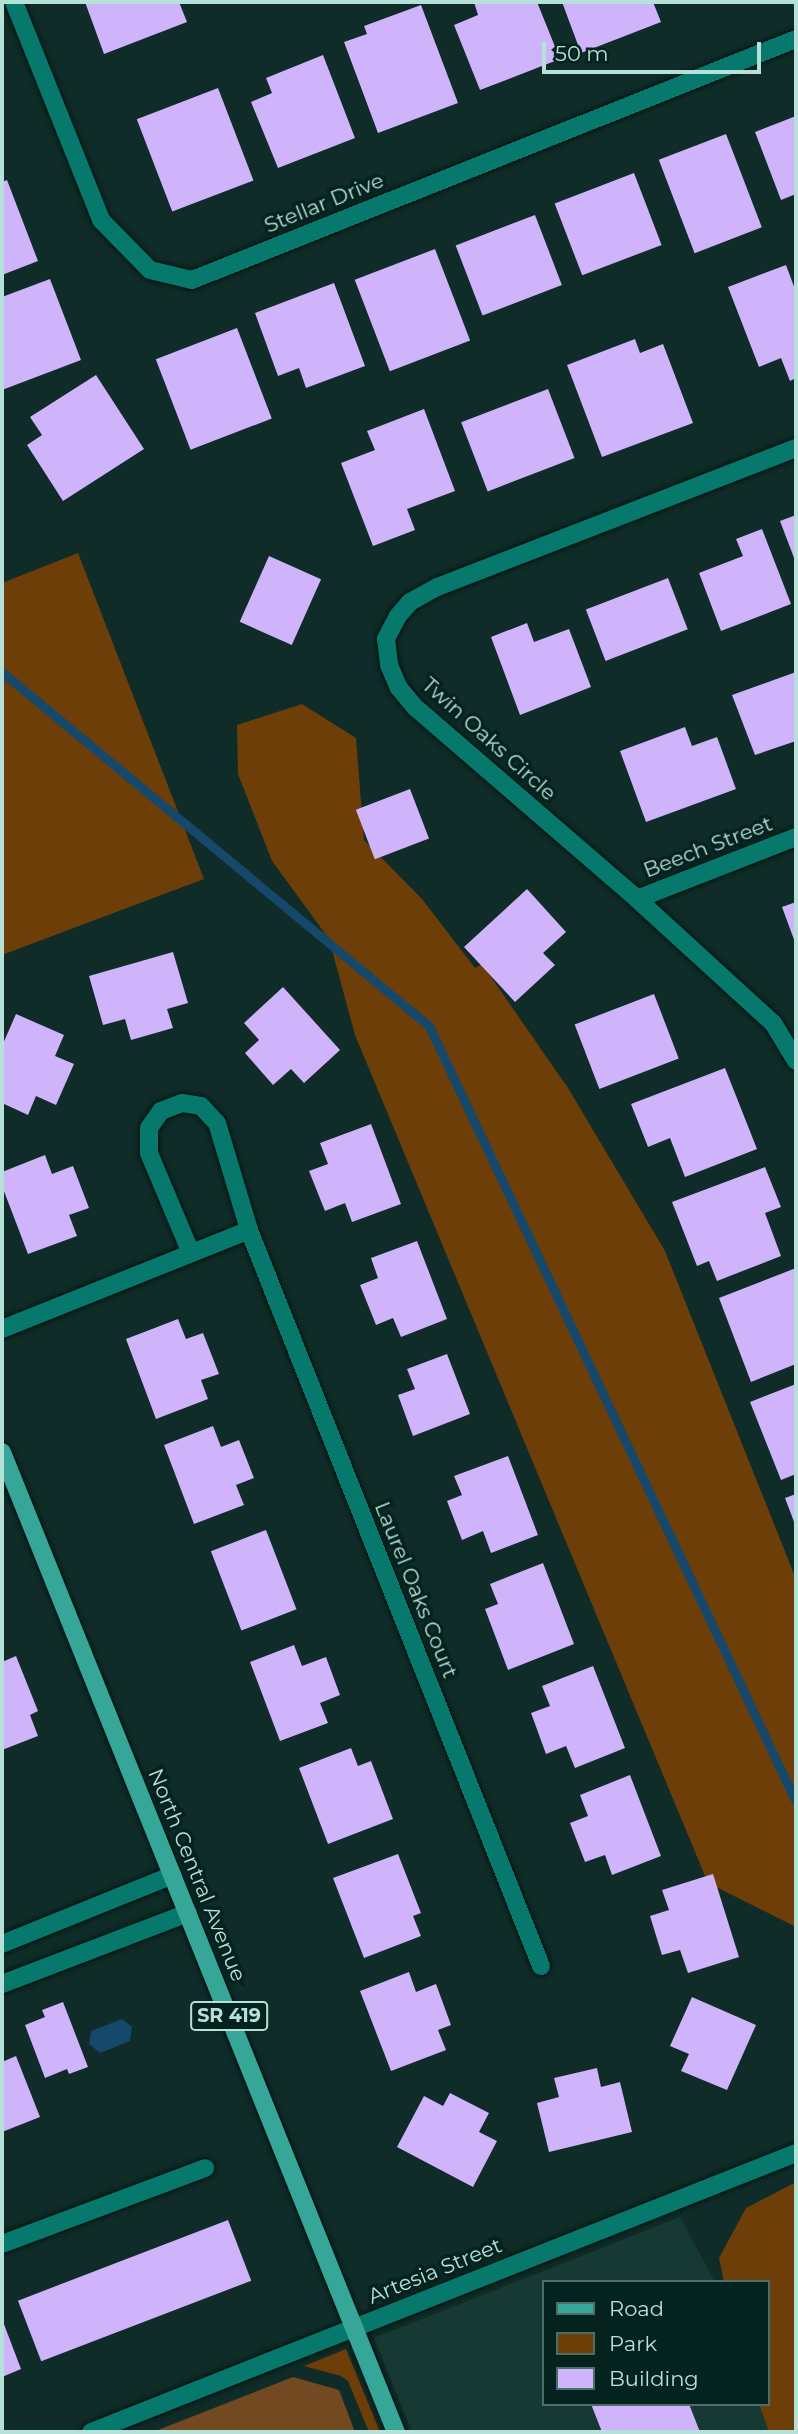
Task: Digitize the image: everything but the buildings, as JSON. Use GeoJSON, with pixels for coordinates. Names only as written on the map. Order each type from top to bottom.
{"type":"FeatureCollection","features":[{"type":"Feature","properties":{"kind":"main road","name":"North Central Avenue"},"geometry":{"type":"LineString","coordinates":[[2,1452],[396,2432]]}},
{"type":"Feature","properties":{"kind":"street","name":"Stellar Drive"},"geometry":{"type":"LineString","coordinates":[[14,2],[101,220],[149,270],[192,280],[796,39]]}},
{"type":"Feature","properties":{"kind":"street","name":"Twin Oaks Circle"},"geometry":{"type":"LineString","coordinates":[[796,448],[437,587],[410,602],[398,616],[386,639],[388,665],[399,688],[416,708],[637,899],[773,1023],[796,1061]]}},
{"type":"Feature","properties":{"kind":"street","name":"Beech Street"},"geometry":{"type":"LineString","coordinates":[[637,899],[796,837]]}},
{"type":"Feature","properties":{"kind":"street","name":"Laurel Oaks Court"},"geometry":{"type":"LineString","coordinates":[[191,1253],[149,1153],[149,1128],[161,1111],[182,1104],[201,1106],[217,1123],[249,1230],[541,1966]]}},
{"type":"Feature","properties":{"kind":"street"},"geometry":{"type":"LineString","coordinates":[[2,1329],[249,1230]]}},
{"type":"Feature","properties":{"kind":"street"},"geometry":{"type":"LineString","coordinates":[[2,1944],[173,1875]]}},
{"type":"Feature","properties":{"kind":"street"},"geometry":{"type":"LineString","coordinates":[[2,1984],[188,1913]]}},
{"type":"Feature","properties":{"kind":"street","name":"Artesia Street"},"geometry":{"type":"LineString","coordinates":[[91,2432],[796,2153]]}},
{"type":"Feature","properties":{"kind":"street"},"geometry":{"type":"LineString","coordinates":[[2,2244],[205,2168]]}},
{"type":"Feature","properties":{"kind":"shaded area"},"geometry":{"type":"Polygon","coordinates":[[[680,2217],[714,2280],[542,2280],[542,2406],[760,2406],[769,2432],[412,2432],[374,2338],[680,2217]]]}},
{"type":"Feature","properties":{"kind":"shaded area"},"geometry":{"type":"Polygon","coordinates":[[[293,2377],[339,2390],[355,2432],[153,2432],[293,2377]]]}},
{"type":"Feature","properties":{"kind":"green space"},"geometry":{"type":"Polygon","coordinates":[[[78,553],[204,879],[2,955],[2,583],[78,553]]]}},
{"type":"Feature","properties":{"kind":"green space"},"geometry":{"type":"Polygon","coordinates":[[[302,704],[356,738],[364,840],[422,899],[475,968],[482,964],[568,1088],[665,1251],[796,1579],[796,1927],[708,1883],[355,1035],[329,939],[272,861],[238,774],[237,725],[302,704]]]}},
{"type":"Feature","properties":{"kind":"green space"},"geometry":{"type":"Polygon","coordinates":[[[796,2182],[796,2432],[769,2432],[760,2406],[770,2406],[770,2280],[724,2280],[719,2258],[746,2208],[796,2182]]]}},
{"type":"Feature","properties":{"kind":"green space"},"geometry":{"type":"Polygon","coordinates":[[[346,2349],[380,2432],[369,2432],[348,2381],[341,2376],[304,2366],[346,2349]]]}},
{"type":"Feature","properties":{"kind":"water"},"geometry":{"type":"Polygon","coordinates":[[[122,2019],[132,2027],[130,2041],[100,2053],[89,2044],[91,2031],[122,2019]]]}},
{"type":"Feature","properties":{"kind":"waterway"},"geometry":{"type":"LineString","coordinates":[[2,672],[429,1026],[796,1802]]}}]}
